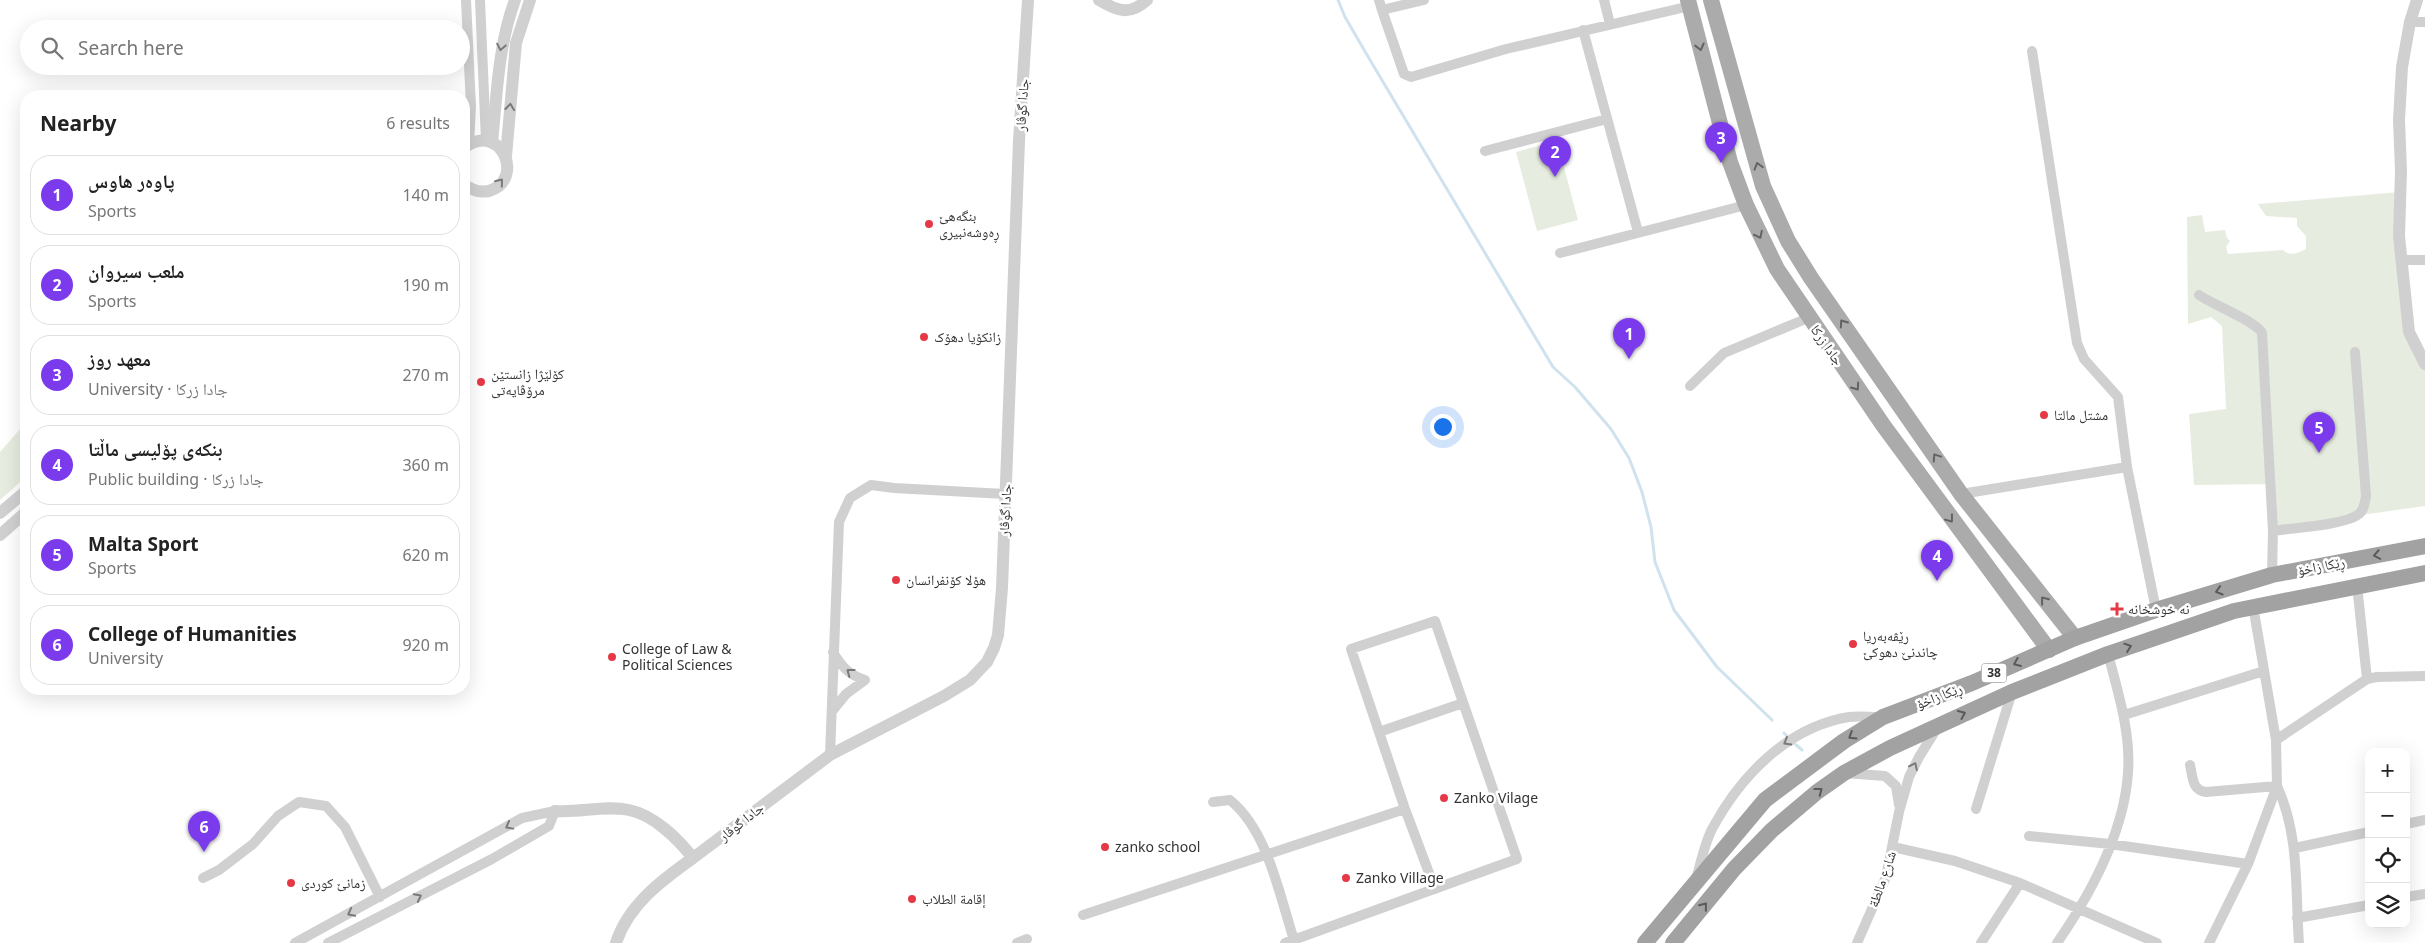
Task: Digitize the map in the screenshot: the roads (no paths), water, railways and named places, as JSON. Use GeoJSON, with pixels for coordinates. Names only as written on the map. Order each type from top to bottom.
{"type":"FeatureCollection","features":[{"type":"Feature","properties":{"kind":"highway","name":"ڕێکا زاخۆ"},"geometry":{"type":"LineString","coordinates":[[1645,943],[1735,833],[1765,800],[1844,741],[1883,717],[1972,683],[2075,638],[2156,610],[2272,575],[2425,546]]}},
{"type":"Feature","properties":{"kind":"highway","name":"ڕێکا زاخۆ"},"geometry":{"type":"LineString","coordinates":[[1673,943],[1752,848],[1794,811],[1844,773],[1940,724],[2012,692],[2108,654],[2253,606],[2425,572]]}},
{"type":"Feature","properties":{"kind":"highway"},"geometry":{"type":"LineString","coordinates":[[1735,833],[1752,848]]}},
{"type":"Feature","properties":{"kind":"main road","name":"جادا زرکا"},"geometry":{"type":"LineString","coordinates":[[1711,0],[1763,186],[1785,234],[1811,278],[1961,494],[2075,638]]}},
{"type":"Feature","properties":{"kind":"main road","name":"جادا زرکا"},"geometry":{"type":"LineString","coordinates":[[1689,3],[1730,162],[1746,206],[1777,270],[1808,318],[1939,504],[2048,650]]}},
{"type":"Feature","properties":{"kind":"main road"},"geometry":{"type":"LineString","coordinates":[[2037,634],[2051,636],[2058,629],[2060,620]]}},
{"type":"Feature","properties":{"kind":"street"},"geometry":{"type":"LineString","coordinates":[[466,0],[467,20]]}},
{"type":"Feature","properties":{"kind":"street"},"geometry":{"type":"LineString","coordinates":[[480,0],[489,142]]}},
{"type":"Feature","properties":{"kind":"street"},"geometry":{"type":"LineString","coordinates":[[489,142],[499,57],[506,23],[515,0]]}},
{"type":"Feature","properties":{"kind":"street"},"geometry":{"type":"LineString","coordinates":[[506,156],[516,44],[530,0]]}},
{"type":"Feature","properties":{"kind":"street","name":"جادا گوڤار"},"geometry":{"type":"LineString","coordinates":[[616,943],[623,925],[638,904],[694,858],[830,755],[960,687],[988,662],[998,635],[1007,489],[1019,150],[1028,0]]}},
{"type":"Feature","properties":{"kind":"street"},"geometry":{"type":"LineString","coordinates":[[1099,0],[1115,10],[1124,11],[1139,7],[1147,0]]}},
{"type":"Feature","properties":{"kind":"street"},"geometry":{"type":"LineString","coordinates":[[1424,0],[1381,5],[1404,74],[1411,77],[1689,3]]}},
{"type":"Feature","properties":{"kind":"street"},"geometry":{"type":"LineString","coordinates":[[1604,0],[1610,24]]}},
{"type":"Feature","properties":{"kind":"street"},"geometry":{"type":"LineString","coordinates":[[2416,0],[2402,67],[2399,120],[2401,171],[2399,236],[2409,332],[2425,364]]}},
{"type":"Feature","properties":{"kind":"street"},"geometry":{"type":"LineString","coordinates":[[2410,22],[2425,22]]}},
{"type":"Feature","properties":{"kind":"street"},"geometry":{"type":"LineString","coordinates":[[1583,30],[1638,232]]}},
{"type":"Feature","properties":{"kind":"street"},"geometry":{"type":"LineString","coordinates":[[2032,51],[2077,344],[2084,359],[2118,398],[2127,467],[2156,610]]}},
{"type":"Feature","properties":{"kind":"street"},"geometry":{"type":"LineString","coordinates":[[470,71],[472,107],[470,120]]}},
{"type":"Feature","properties":{"kind":"street"},"geometry":{"type":"LineString","coordinates":[[1486,151],[1608,119]]}},
{"type":"Feature","properties":{"kind":"street"},"geometry":{"type":"LineString","coordinates":[[470,145],[489,142],[500,148],[506,156],[508,163],[505,178],[494,189],[479,192],[470,188]]}},
{"type":"Feature","properties":{"kind":"street"},"geometry":{"type":"LineString","coordinates":[[1560,253],[1746,206]]}},
{"type":"Feature","properties":{"kind":"street"},"geometry":{"type":"LineString","coordinates":[[2401,260],[2425,260]]}},
{"type":"Feature","properties":{"kind":"street"},"geometry":{"type":"LineString","coordinates":[[2199,295],[2222,309],[2255,324],[2262,333],[2273,530],[2272,575]]}},
{"type":"Feature","properties":{"kind":"street"},"geometry":{"type":"LineString","coordinates":[[1690,386],[1724,353],[1808,318]]}},
{"type":"Feature","properties":{"kind":"street"},"geometry":{"type":"LineString","coordinates":[[2273,530],[2346,520],[2360,513],[2363,509],[2366,496],[2355,352]]}},
{"type":"Feature","properties":{"kind":"street"},"geometry":{"type":"LineString","coordinates":[[1961,494],[2127,467]]}},
{"type":"Feature","properties":{"kind":"street"},"geometry":{"type":"LineString","coordinates":[[830,755],[839,522],[850,498],[871,485],[1004,494],[1007,489]]}},
{"type":"Feature","properties":{"kind":"street"},"geometry":{"type":"LineString","coordinates":[[0,513],[20,496]]}},
{"type":"Feature","properties":{"kind":"street"},"geometry":{"type":"LineString","coordinates":[[0,535],[20,517]]}},
{"type":"Feature","properties":{"kind":"street"},"geometry":{"type":"LineString","coordinates":[[2357,585],[2367,679]]}},
{"type":"Feature","properties":{"kind":"street"},"geometry":{"type":"LineString","coordinates":[[2209,943],[2248,864],[2277,786],[2276,740],[2253,606]]}},
{"type":"Feature","properties":{"kind":"street"},"geometry":{"type":"LineString","coordinates":[[1213,802],[1230,800],[1243,811],[1256,830],[1266,855],[1289,941],[1435,889],[1517,859],[1434,621],[1351,649],[1405,809],[1435,889]]}},
{"type":"Feature","properties":{"kind":"street"},"geometry":{"type":"LineString","coordinates":[[832,711],[846,694],[865,680],[849,673],[840,664],[833,652]]}},
{"type":"Feature","properties":{"kind":"street"},"geometry":{"type":"LineString","coordinates":[[2057,943],[2080,909],[2123,811],[2128,772],[2124,715],[2108,654]]}},
{"type":"Feature","properties":{"kind":"street"},"geometry":{"type":"LineString","coordinates":[[2124,715],[2264,671]]}},
{"type":"Feature","properties":{"kind":"street"},"geometry":{"type":"LineString","coordinates":[[2276,740],[2367,679],[2425,676]]}},
{"type":"Feature","properties":{"kind":"street"},"geometry":{"type":"LineString","coordinates":[[1976,809],[2012,692]]}},
{"type":"Feature","properties":{"kind":"street"},"geometry":{"type":"LineString","coordinates":[[1379,732],[1463,703]]}},
{"type":"Feature","properties":{"kind":"street"},"geometry":{"type":"LineString","coordinates":[[1695,883],[1712,830],[1742,782],[1780,747],[1806,731],[1849,717],[1883,717]]}},
{"type":"Feature","properties":{"kind":"street","name":"شارع مالطة"},"geometry":{"type":"LineString","coordinates":[[1857,943],[1886,877],[1899,812],[1911,772],[1940,724]]}},
{"type":"Feature","properties":{"kind":"street"},"geometry":{"type":"LineString","coordinates":[[2190,765],[2194,786],[2199,791],[2277,786]]}},
{"type":"Feature","properties":{"kind":"street","name":"شارع مالطة"},"geometry":{"type":"LineString","coordinates":[[1844,773],[1863,776],[1881,774],[1891,779],[1897,791],[1899,812]]}},
{"type":"Feature","properties":{"kind":"street"},"geometry":{"type":"LineString","coordinates":[[2277,786],[2287,807],[2295,848],[2299,943]]}},
{"type":"Feature","properties":{"kind":"street"},"geometry":{"type":"LineString","coordinates":[[203,878],[219,870],[253,844],[278,816],[299,802],[326,806],[346,827],[380,897]]}},
{"type":"Feature","properties":{"kind":"street"},"geometry":{"type":"LineString","coordinates":[[1083,915],[1405,809]]}},
{"type":"Feature","properties":{"kind":"street"},"geometry":{"type":"LineString","coordinates":[[295,943],[522,818],[555,811],[628,810],[644,815],[657,824],[684,846],[694,858]]}},
{"type":"Feature","properties":{"kind":"street"},"geometry":{"type":"LineString","coordinates":[[328,943],[508,850],[549,826],[555,811]]}},
{"type":"Feature","properties":{"kind":"street"},"geometry":{"type":"LineString","coordinates":[[2410,823],[2425,820]]}},
{"type":"Feature","properties":{"kind":"street"},"geometry":{"type":"LineString","coordinates":[[2295,848],[2365,833]]}},
{"type":"Feature","properties":{"kind":"street"},"geometry":{"type":"LineString","coordinates":[[2029,836],[2110,844],[2248,864]]}},
{"type":"Feature","properties":{"kind":"street"},"geometry":{"type":"LineString","coordinates":[[1893,847],[1955,861],[2020,883],[2157,943]]}},
{"type":"Feature","properties":{"kind":"street"},"geometry":{"type":"LineString","coordinates":[[1981,943],[2020,883]]}},
{"type":"Feature","properties":{"kind":"street"},"geometry":{"type":"LineString","coordinates":[[2410,896],[2425,894]]}},
{"type":"Feature","properties":{"kind":"street"},"geometry":{"type":"LineString","coordinates":[[2297,918],[2365,905]]}},
{"type":"Feature","properties":{"kind":"waterway"},"geometry":{"type":"LineString","coordinates":[[1338,0],[1345,17],[1370,60],[1553,367],[1575,387],[1611,429],[1629,458],[1642,492],[1651,527],[1655,562],[1674,610],[1717,667],[1772,720]]}},
{"type":"Feature","properties":{"kind":"waterway"},"geometry":{"type":"LineString","coordinates":[[1784,733],[1787,736]]}},
{"type":"Feature","properties":{"kind":"waterway"},"geometry":{"type":"LineString","coordinates":[[1795,744],[1802,750]]}},
{"type":"Feature","properties":{"kind":"place","name":"معهد روز"},"geometry":{"type":"Point","coordinates":[1721,163]}},
{"type":"Feature","properties":{"kind":"place","name":"ملعب سيروان"},"geometry":{"type":"Point","coordinates":[1555,177]}},
{"type":"Feature","properties":{"kind":"place","name":"بنگه‌هێ ڕه‌وشه‌نبیرى"},"geometry":{"type":"Point","coordinates":[929,224]}},
{"type":"Feature","properties":{"kind":"place","name":"زانکۆیا دهۆک"},"geometry":{"type":"Point","coordinates":[924,337]}},
{"type":"Feature","properties":{"kind":"place","name":"پاوەر هاوس"},"geometry":{"type":"Point","coordinates":[1629,359]}},
{"type":"Feature","properties":{"kind":"place","name":"كۆلێژا زانستێن مرۆڤایەتی"},"geometry":{"type":"Point","coordinates":[481,382]}},
{"type":"Feature","properties":{"kind":"place","name":"مشتل مالتا"},"geometry":{"type":"Point","coordinates":[2044,415]}},
{"type":"Feature","properties":{"kind":"place","name":"Malta Sport"},"geometry":{"type":"Point","coordinates":[2319,453]}},
{"type":"Feature","properties":{"kind":"place","name":"هۆلا كۆنفرانسان"},"geometry":{"type":"Point","coordinates":[896,580]}},
{"type":"Feature","properties":{"kind":"place","name":"بنکەی پۆلیسی ماڵتا"},"geometry":{"type":"Point","coordinates":[1937,581]}},
{"type":"Feature","properties":{"kind":"place","name":"نه خوشخانه"},"geometry":{"type":"Point","coordinates":[2117,609]}},
{"type":"Feature","properties":{"kind":"place","name":"رێڤەبەریا چاندنێ دهوکێ"},"geometry":{"type":"Point","coordinates":[1853,644]}},
{"type":"Feature","properties":{"kind":"place","name":"College of Law & Political Sciences"},"geometry":{"type":"Point","coordinates":[612,657]}},
{"type":"Feature","properties":{"kind":"place","name":"Zanko Vilage"},"geometry":{"type":"Point","coordinates":[1444,798]}},
{"type":"Feature","properties":{"kind":"place","name":"zanko school"},"geometry":{"type":"Point","coordinates":[1105,847]}},
{"type":"Feature","properties":{"kind":"place","name":"College of Humanities"},"geometry":{"type":"Point","coordinates":[204,852]}},
{"type":"Feature","properties":{"kind":"place","name":"Zanko Village"},"geometry":{"type":"Point","coordinates":[1346,878]}},
{"type":"Feature","properties":{"kind":"place","name":"زمانێ کوردی"},"geometry":{"type":"Point","coordinates":[291,883]}},
{"type":"Feature","properties":{"kind":"place","name":"إقامة الطلاب"},"geometry":{"type":"Point","coordinates":[912,899]}}]}
